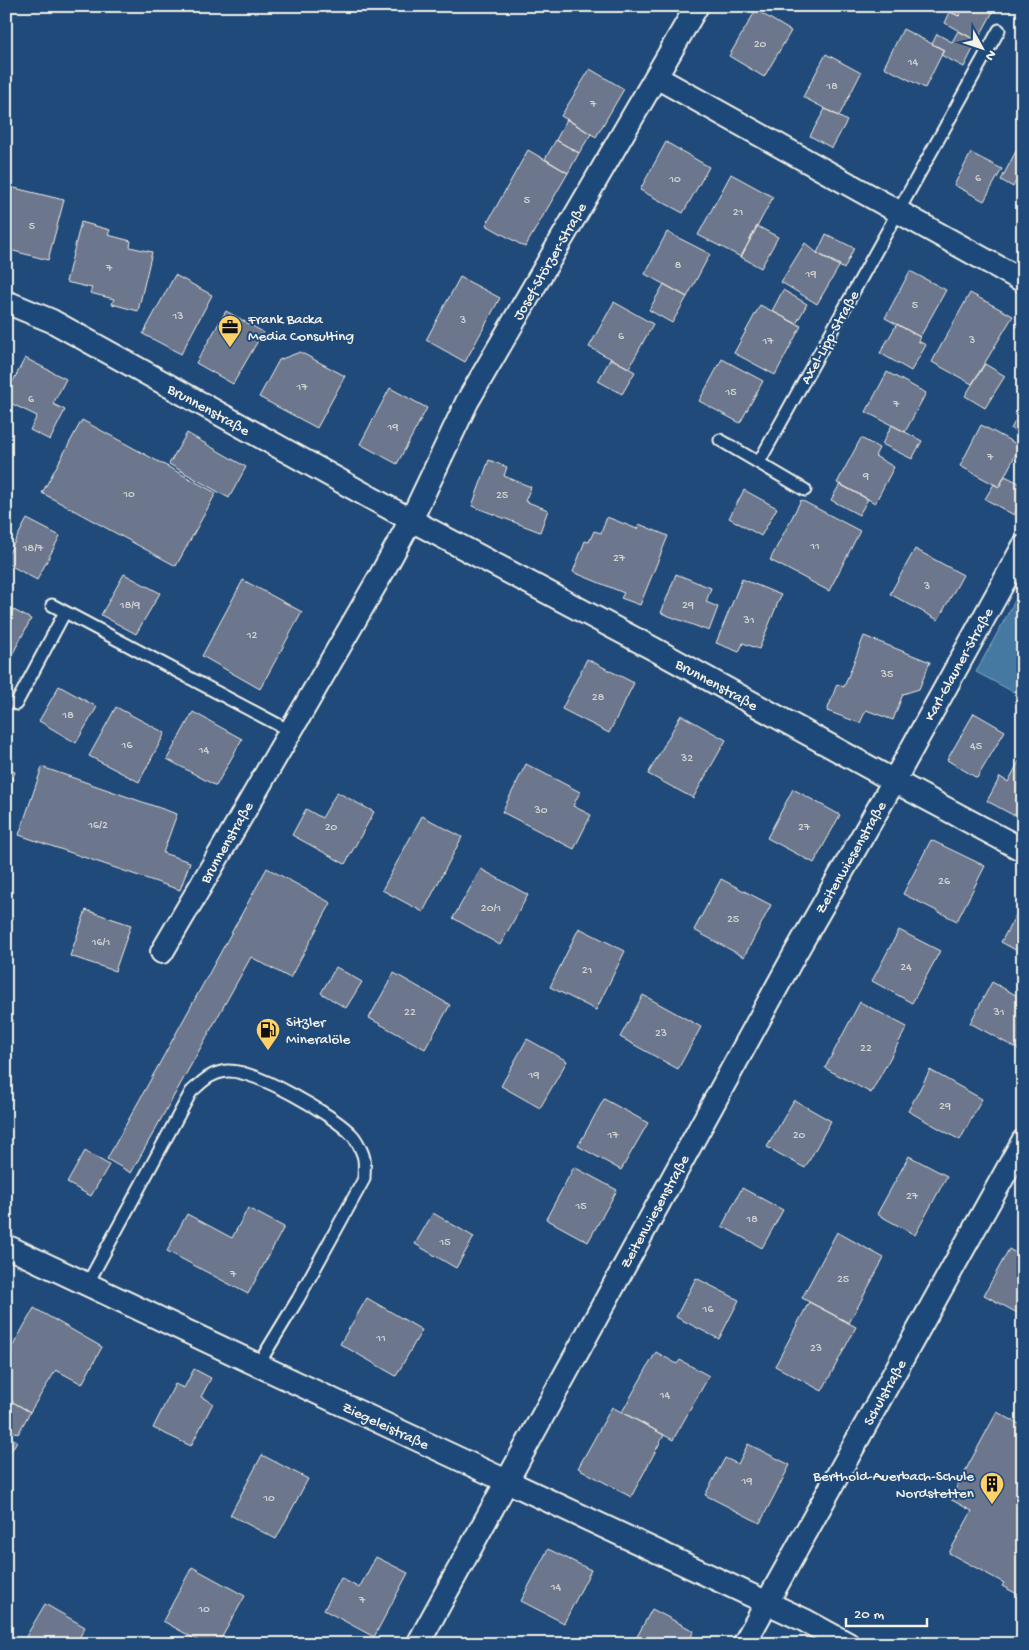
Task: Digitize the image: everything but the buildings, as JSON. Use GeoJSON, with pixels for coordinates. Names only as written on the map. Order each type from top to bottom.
{"type":"FeatureCollection","features":[{"type":"Feature","properties":{"kind":"street","name":"Josef-Störzer-Straße"},"geometry":{"type":"LineString","coordinates":[[411,520],[467,402],[697,6]]}},
{"type":"Feature","properties":{"kind":"street"},"geometry":{"type":"LineString","coordinates":[[656,77],[1023,281]]}},
{"type":"Feature","properties":{"kind":"street","name":"Brunnenstraße"},"geometry":{"type":"LineString","coordinates":[[6,302],[52,321],[411,520],[1023,850]]}},
{"type":"Feature","properties":{"kind":"street","name":"Brunnenstraße"},"geometry":{"type":"LineString","coordinates":[[162,952],[356,619],[411,520]]}},
{"type":"Feature","properties":{"kind":"street","name":"Karl-Glauner-Straße"},"geometry":{"type":"LineString","coordinates":[[894,781],[1023,547]]}},
{"type":"Feature","properties":{"kind":"street","name":"Zeitenwiesenstraße"},"geometry":{"type":"LineString","coordinates":[[418,1644],[796,952],[894,781]]}},
{"type":"Feature","properties":{"kind":"street","name":"Schulstraße"},"geometry":{"type":"LineString","coordinates":[[744,1644],[1023,1141]]}},
{"type":"Feature","properties":{"kind":"street","name":"Ziegeleistraße"},"geometry":{"type":"LineString","coordinates":[[7,1249],[88,1283],[258,1365],[767,1603],[848,1644]]}},
{"type":"Feature","properties":{"kind":"lane","name":"Axel-Lipp-Straße"},"geometry":{"type":"LineString","coordinates":[[759,462],[999,30]]}},
{"type":"Feature","properties":{"kind":"lane"},"geometry":{"type":"LineString","coordinates":[[720,440],[805,490]]}},
{"type":"Feature","properties":{"kind":"lane"},"geometry":{"type":"LineString","coordinates":[[52,605],[290,731]]}},
{"type":"Feature","properties":{"kind":"lane"},"geometry":{"type":"LineString","coordinates":[[16,704],[65,612]]}},
{"type":"Feature","properties":{"kind":"lane"},"geometry":{"type":"LineString","coordinates":[[88,1283],[192,1092],[207,1076],[227,1071],[248,1074],[274,1085],[333,1118],[353,1136],[364,1159],[364,1179],[298,1299],[258,1365]]}},
{"type":"Feature","properties":{"kind":"water"},"geometry":{"type":"Polygon","coordinates":[[[1023,586],[1023,697],[976,672],[1023,586]]]}},
{"type":"Feature","properties":{"kind":"place","name":"Frank Backa Media Consulting"},"geometry":{"type":"Point","coordinates":[230,348]}},
{"type":"Feature","properties":{"kind":"place","name":"Sitzler Mineralöle"},"geometry":{"type":"Point","coordinates":[268,1051]}},
{"type":"Feature","properties":{"kind":"place","name":"Berthold-Auerbach-Schule Nordstetten"},"geometry":{"type":"Point","coordinates":[992,1505]}}]}
